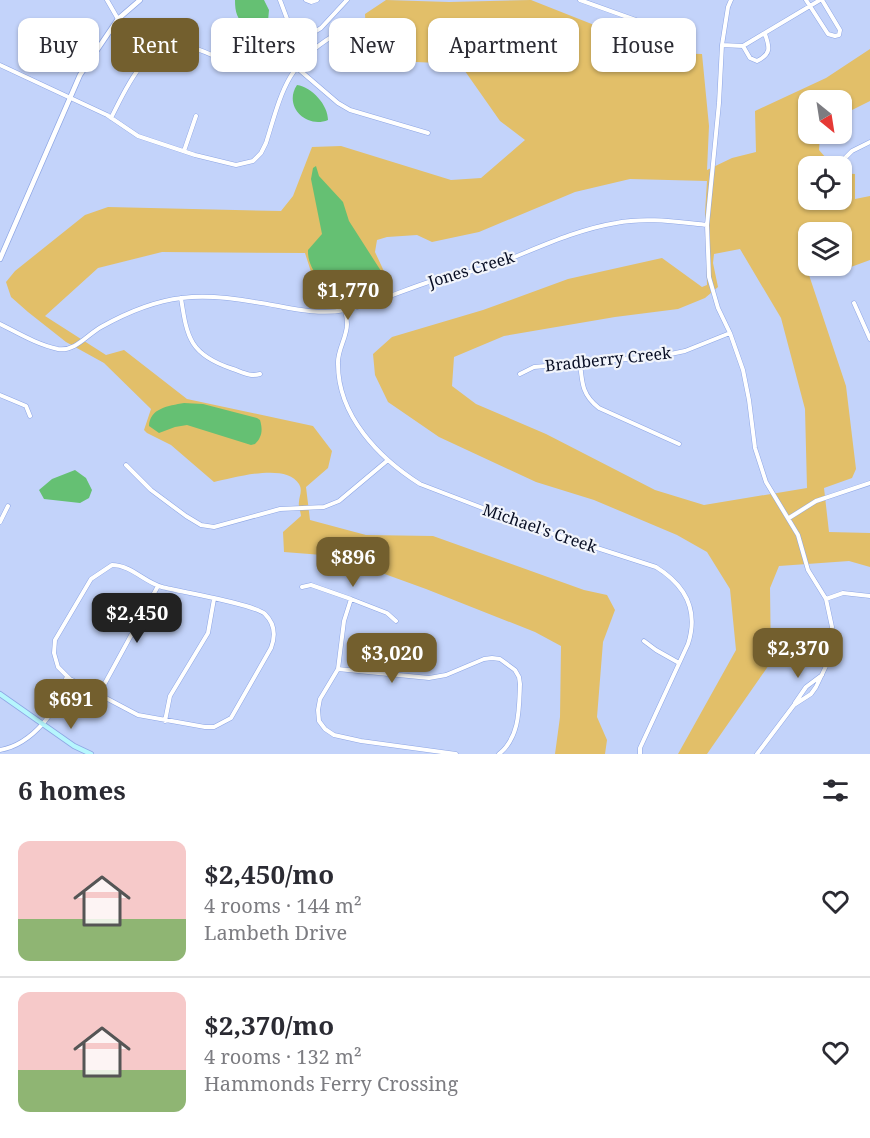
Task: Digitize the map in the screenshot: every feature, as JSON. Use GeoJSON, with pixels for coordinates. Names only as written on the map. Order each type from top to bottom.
{"type":"FeatureCollection","features":[{"type":"Feature","properties":{"kind":"main road"},"geometry":{"type":"LineString","coordinates":[[0,694],[74,746],[90,754]]}},
{"type":"Feature","properties":{"kind":"street"},"geometry":{"type":"LineString","coordinates":[[107,0],[117,18]]}},
{"type":"Feature","properties":{"kind":"street"},"geometry":{"type":"LineString","coordinates":[[119,18],[140,0]]}},
{"type":"Feature","properties":{"kind":"street"},"geometry":{"type":"LineString","coordinates":[[280,0],[289,24],[310,34],[318,30],[347,0]]}},
{"type":"Feature","properties":{"kind":"street"},"geometry":{"type":"LineString","coordinates":[[306,0],[311,2],[317,0]]}},
{"type":"Feature","properties":{"kind":"street"},"geometry":{"type":"LineString","coordinates":[[580,0],[630,18]]}},
{"type":"Feature","properties":{"kind":"street"},"geometry":{"type":"LineString","coordinates":[[731,0],[722,45],[719,103],[707,225],[709,277],[718,308],[743,370],[755,448],[766,482],[798,535],[808,570],[826,599],[832,627],[827,664],[823,674],[811,694],[794,705]]}},
{"type":"Feature","properties":{"kind":"street"},"geometry":{"type":"LineString","coordinates":[[722,45],[743,46],[765,34],[810,6],[821,0],[840,30],[839,34],[832,37],[828,34],[810,6],[806,0]]}},
{"type":"Feature","properties":{"kind":"street"},"geometry":{"type":"LineString","coordinates":[[0,259],[81,75],[111,30]]}},
{"type":"Feature","properties":{"kind":"street"},"geometry":{"type":"LineString","coordinates":[[743,46],[750,58],[757,61],[765,57],[769,50],[765,34]]}},
{"type":"Feature","properties":{"kind":"street"},"geometry":{"type":"LineString","coordinates":[[111,118],[141,66],[152,54],[167,46],[183,45],[211,55]]}},
{"type":"Feature","properties":{"kind":"street"},"geometry":{"type":"LineString","coordinates":[[0,65],[111,118],[138,136],[236,165],[253,161],[261,153],[282,93],[293,72]]}},
{"type":"Feature","properties":{"kind":"street"},"geometry":{"type":"LineString","coordinates":[[302,72],[338,103],[350,110],[428,133]]}},
{"type":"Feature","properties":{"kind":"street"},"geometry":{"type":"LineString","coordinates":[[184,151],[196,116]]}},
{"type":"Feature","properties":{"kind":"street"},"geometry":{"type":"LineString","coordinates":[[847,156],[870,142]]}},
{"type":"Feature","properties":{"kind":"street","name":"Jones Creek"},"geometry":{"type":"LineString","coordinates":[[0,324],[60,350],[81,342],[99,328],[141,308],[181,298],[254,301],[328,312],[345,310],[436,280],[493,266],[576,233],[617,222],[647,220],[707,225]]}},
{"type":"Feature","properties":{"kind":"street"},"geometry":{"type":"LineString","coordinates":[[181,298],[186,331],[201,353],[226,367],[253,376],[260,374]]}},
{"type":"Feature","properties":{"kind":"street"},"geometry":{"type":"LineString","coordinates":[[854,303],[870,339]]}},
{"type":"Feature","properties":{"kind":"street","name":"Michael's Creek"},"geometry":{"type":"LineString","coordinates":[[345,310],[347,324],[337,361],[344,401],[363,433],[403,473],[420,484],[535,528],[656,567],[671,576],[686,597],[691,611],[692,631],[640,748],[640,754]]}},
{"type":"Feature","properties":{"kind":"street","name":"Bradberry Creek"},"geometry":{"type":"LineString","coordinates":[[520,374],[534,367],[661,356],[686,351],[730,333]]}},
{"type":"Feature","properties":{"kind":"street"},"geometry":{"type":"LineString","coordinates":[[579,362],[588,399],[599,408],[679,444]]}},
{"type":"Feature","properties":{"kind":"street"},"geometry":{"type":"LineString","coordinates":[[0,395],[26,406],[30,416]]}},
{"type":"Feature","properties":{"kind":"street"},"geometry":{"type":"LineString","coordinates":[[126,465],[152,490],[186,516],[201,525],[214,527],[280,509],[324,507],[339,501],[388,460]]}},
{"type":"Feature","properties":{"kind":"street"},"geometry":{"type":"LineString","coordinates":[[789,518],[816,501],[870,483]]}},
{"type":"Feature","properties":{"kind":"street"},"geometry":{"type":"LineString","coordinates":[[0,522],[8,506]]}},
{"type":"Feature","properties":{"kind":"street"},"geometry":{"type":"LineString","coordinates":[[119,565],[158,586],[257,609],[265,614],[274,629],[275,639],[271,648],[237,711],[231,718],[214,727],[138,715],[67,677],[55,660],[55,640],[91,579],[105,568],[119,565]]}},
{"type":"Feature","properties":{"kind":"street"},"geometry":{"type":"LineString","coordinates":[[302,587],[310,585],[351,599],[387,613],[396,621]]}},
{"type":"Feature","properties":{"kind":"street"},"geometry":{"type":"LineString","coordinates":[[99,694],[158,586]]}},
{"type":"Feature","properties":{"kind":"street"},"geometry":{"type":"LineString","coordinates":[[826,599],[843,593],[870,596]]}},
{"type":"Feature","properties":{"kind":"street"},"geometry":{"type":"LineString","coordinates":[[351,599],[344,621],[338,669],[320,699],[319,721],[334,735],[423,752],[456,754]]}},
{"type":"Feature","properties":{"kind":"street"},"geometry":{"type":"LineString","coordinates":[[165,721],[170,696],[208,633],[214,600]]}},
{"type":"Feature","properties":{"kind":"street"},"geometry":{"type":"LineString","coordinates":[[644,641],[679,663]]}},
{"type":"Feature","properties":{"kind":"street"},"geometry":{"type":"LineString","coordinates":[[338,669],[429,678],[446,675],[484,659],[501,659],[515,670],[520,684],[515,730],[505,749],[499,754]]}},
{"type":"Feature","properties":{"kind":"street"},"geometry":{"type":"LineString","coordinates":[[757,754],[806,687],[823,674]]}},
{"type":"Feature","properties":{"kind":"street"},"geometry":{"type":"LineString","coordinates":[[47,716],[47,710],[67,677]]}},
{"type":"Feature","properties":{"kind":"street"},"geometry":{"type":"LineString","coordinates":[[0,750],[26,741],[53,712],[72,680]]}},
{"type":"Feature","properties":{"kind":"shaded area"},"geometry":{"type":"Polygon","coordinates":[[[235,0],[264,0],[269,10],[268,18],[238,18],[235,0]]]}},
{"type":"Feature","properties":{"kind":"shaded area"},"geometry":{"type":"Polygon","coordinates":[[[386,0],[449,2],[531,0],[577,18],[428,18],[428,63],[416,62],[416,18],[365,18],[365,14],[386,0]]]}},
{"type":"Feature","properties":{"kind":"shaded area"},"geometry":{"type":"Polygon","coordinates":[[[579,19],[591,24],[591,72],[696,72],[696,54],[702,54],[709,126],[707,170],[732,158],[756,152],[755,111],[798,91],[798,144],[819,144],[819,150],[824,156],[798,156],[798,210],[852,210],[852,174],[855,174],[855,199],[870,196],[870,260],[852,267],[852,222],[798,222],[798,276],[809,276],[846,386],[856,469],[852,478],[824,488],[829,532],[870,533],[870,567],[849,561],[779,566],[770,588],[771,662],[707,754],[678,754],[736,650],[730,589],[707,552],[677,535],[594,500],[536,482],[439,437],[388,402],[375,375],[373,354],[392,337],[483,310],[568,279],[662,258],[702,287],[707,285],[705,213],[707,181],[630,179],[575,192],[479,232],[432,242],[417,235],[377,240],[375,252],[389,282],[379,292],[353,301],[339,303],[312,275],[305,253],[162,252],[98,268],[45,316],[106,355],[124,350],[187,399],[313,426],[332,451],[328,468],[306,487],[310,520],[366,535],[433,536],[584,590],[607,595],[615,610],[603,642],[597,717],[607,740],[605,754],[555,754],[560,717],[561,646],[535,632],[335,556],[284,552],[283,532],[301,516],[299,504],[301,489],[292,477],[283,474],[259,473],[214,482],[171,445],[147,433],[144,430],[151,409],[104,363],[66,342],[28,312],[11,297],[6,282],[15,271],[85,215],[108,207],[281,211],[293,196],[312,147],[341,146],[451,180],[481,178],[525,140],[500,121],[466,72],[579,72],[579,19]],[[740,249],[714,254],[713,263],[718,287],[705,298],[678,309],[504,336],[454,357],[452,386],[476,404],[546,434],[655,490],[704,505],[807,488],[805,409],[781,318],[740,249]]]}},
{"type":"Feature","properties":{"kind":"shaded area"},"geometry":{"type":"Polygon","coordinates":[[[870,49],[870,101],[852,110],[852,90],[800,90],[826,78],[870,49]]]}},
{"type":"Feature","properties":{"kind":"shaded area"},"geometry":{"type":"Polygon","coordinates":[[[297,85],[308,89],[318,98],[325,108],[328,120],[312,121],[299,114],[293,101],[293,93],[297,85]]]}},
{"type":"Feature","properties":{"kind":"shaded area"},"geometry":{"type":"Polygon","coordinates":[[[316,166],[319,176],[343,202],[349,221],[381,271],[383,284],[369,294],[340,300],[318,277],[311,265],[308,250],[322,234],[311,179],[313,168],[316,166]]]}},
{"type":"Feature","properties":{"kind":"shaded area"},"geometry":{"type":"Polygon","coordinates":[[[184,403],[203,404],[257,418],[260,420],[262,430],[259,439],[251,445],[187,425],[159,433],[149,426],[156,412],[184,403]]]}},
{"type":"Feature","properties":{"kind":"shaded area"},"geometry":{"type":"Polygon","coordinates":[[[75,470],[86,478],[92,490],[89,498],[80,503],[44,499],[39,490],[52,479],[75,470]]]}}]}
